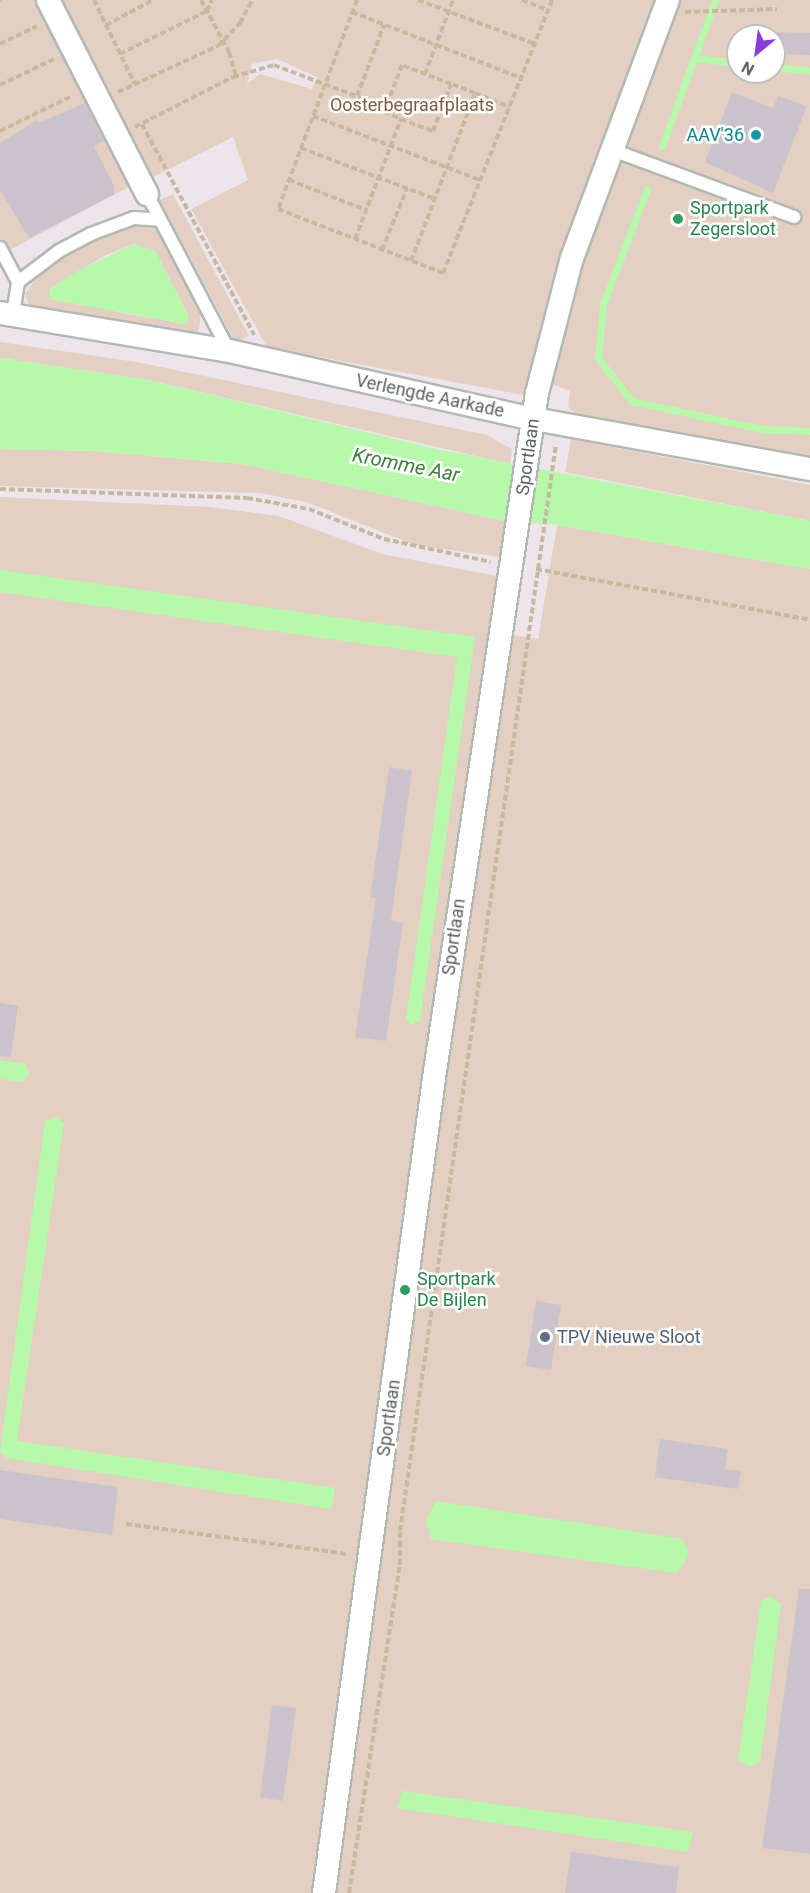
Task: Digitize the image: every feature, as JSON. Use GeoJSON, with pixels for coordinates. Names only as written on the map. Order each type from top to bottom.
{"type":"FeatureCollection","features":[{"type":"Feature","properties":{"kind":"street","name":"Sportlaan"},"geometry":{"type":"LineString","coordinates":[[324,1893],[434,1078],[509,565],[530,456],[534,419],[572,258],[671,6]]}},
{"type":"Feature","properties":{"kind":"street"},"geometry":{"type":"LineString","coordinates":[[52,8],[147,195]]}},
{"type":"Feature","properties":{"kind":"street","name":"Verlengde Aarkade"},"geometry":{"type":"LineString","coordinates":[[7,314],[229,351],[534,419],[810,469]]}},
{"type":"Feature","properties":{"kind":"lane"},"geometry":{"type":"LineString","coordinates":[[615,151],[794,217]]}},
{"type":"Feature","properties":{"kind":"lane"},"geometry":{"type":"LineString","coordinates":[[147,195],[229,351]]}},
{"type":"Feature","properties":{"kind":"lane"},"geometry":{"type":"LineString","coordinates":[[0,248],[18,282],[59,251],[91,234],[134,218],[160,220]]}},
{"type":"Feature","properties":{"kind":"lane","name":"Verlengde Aarkade"},"geometry":{"type":"LineString","coordinates":[[7,314],[18,282]]}},
{"type":"Feature","properties":{"kind":"path"},"geometry":{"type":"LineString","coordinates":[[94,0],[135,84]]}},
{"type":"Feature","properties":{"kind":"path"},"geometry":{"type":"LineString","coordinates":[[106,25],[153,0]]}},
{"type":"Feature","properties":{"kind":"path"},"geometry":{"type":"LineString","coordinates":[[201,0],[223,41],[236,77]]}},
{"type":"Feature","properties":{"kind":"path"},"geometry":{"type":"LineString","coordinates":[[120,54],[207,10],[212,0]]}},
{"type":"Feature","properties":{"kind":"path"},"geometry":{"type":"LineString","coordinates":[[0,131],[94,94],[135,84],[223,41],[240,23],[252,0]]}},
{"type":"Feature","properties":{"kind":"path"},"geometry":{"type":"LineString","coordinates":[[357,0],[278,209],[443,273],[552,0]]}},
{"type":"Feature","properties":{"kind":"path"},"geometry":{"type":"LineString","coordinates":[[418,0],[535,44]]}},
{"type":"Feature","properties":{"kind":"path"},"geometry":{"type":"LineString","coordinates":[[425,74],[453,0]]}},
{"type":"Feature","properties":{"kind":"path"},"geometry":{"type":"LineString","coordinates":[[522,0],[548,10]]}},
{"type":"Feature","properties":{"kind":"path"},"geometry":{"type":"LineString","coordinates":[[671,6],[741,10],[777,9]]}},
{"type":"Feature","properties":{"kind":"path"},"geometry":{"type":"LineString","coordinates":[[0,44],[52,8]]}},
{"type":"Feature","properties":{"kind":"path"},"geometry":{"type":"LineString","coordinates":[[352,12],[521,78]]}},
{"type":"Feature","properties":{"kind":"path"},"geometry":{"type":"LineString","coordinates":[[357,96],[384,25]]}},
{"type":"Feature","properties":{"kind":"path"},"geometry":{"type":"LineString","coordinates":[[0,85],[72,50]]}},
{"type":"Feature","properties":{"kind":"path"},"geometry":{"type":"LineString","coordinates":[[116,137],[236,77],[258,67],[273,65],[385,107]]}},
{"type":"Feature","properties":{"kind":"path"},"geometry":{"type":"LineString","coordinates":[[451,84],[433,131],[384,112],[402,65],[475,93],[509,107]]}},
{"type":"Feature","properties":{"kind":"path"},"geometry":{"type":"LineString","coordinates":[[411,261],[475,93]]}},
{"type":"Feature","properties":{"kind":"path"},"geometry":{"type":"LineString","coordinates":[[313,116],[480,180]]}},
{"type":"Feature","properties":{"kind":"path"},"geometry":{"type":"LineString","coordinates":[[355,239],[402,119]]}},
{"type":"Feature","properties":{"kind":"path"},"geometry":{"type":"LineString","coordinates":[[142,124],[267,360]]}},
{"type":"Feature","properties":{"kind":"path"},"geometry":{"type":"LineString","coordinates":[[301,148],[435,199]]}},
{"type":"Feature","properties":{"kind":"path"},"geometry":{"type":"LineString","coordinates":[[289,180],[366,210]]}},
{"type":"Feature","properties":{"kind":"path"},"geometry":{"type":"LineString","coordinates":[[382,250],[407,188]]}},
{"type":"Feature","properties":{"kind":"path","name":"Sportlaan"},"geometry":{"type":"LineString","coordinates":[[349,1893],[400,1564],[400,1531],[554,460]]}},
{"type":"Feature","properties":{"kind":"path"},"geometry":{"type":"LineString","coordinates":[[0,489],[247,498],[309,509],[394,541],[509,565],[810,620]]}},
{"type":"Feature","properties":{"kind":"path"},"geometry":{"type":"LineString","coordinates":[[126,1524],[371,1557]]}},
{"type":"Feature","properties":{"kind":"green space"},"geometry":{"type":"Polygon","coordinates":[[[0,0],[38,0],[131,186],[0,255],[0,0]]]}},
{"type":"Feature","properties":{"kind":"green space","name":"Oosterbegraafplaats"},"geometry":{"type":"Polygon","coordinates":[[[58,0],[810,0],[810,480],[582,419],[568,407],[570,391],[529,375],[523,395],[267,347],[191,209],[248,180],[233,137],[149,179],[58,0]],[[277,59],[252,64],[247,84],[260,74],[312,89],[317,77],[277,59]]]}},
{"type":"Feature","properties":{"kind":"green space"},"geometry":{"type":"Polygon","coordinates":[[[173,194],[249,336],[235,342],[160,200],[173,194]]]}},
{"type":"Feature","properties":{"kind":"green space"},"geometry":{"type":"Polygon","coordinates":[[[134,225],[153,227],[159,232],[201,312],[199,330],[194,334],[29,306],[25,294],[40,273],[95,239],[134,225]],[[134,244],[104,256],[50,289],[117,312],[185,324],[189,317],[155,251],[134,244]]]}},
{"type":"Feature","properties":{"kind":"green space"},"geometry":{"type":"Polygon","coordinates":[[[0,342],[137,362],[487,435],[512,449],[510,464],[149,380],[0,358],[0,342]]]}},
{"type":"Feature","properties":{"kind":"green space"},"geometry":{"type":"Polygon","coordinates":[[[571,439],[810,485],[810,521],[565,472],[571,439]]]}},
{"type":"Feature","properties":{"kind":"green space"},"geometry":{"type":"Polygon","coordinates":[[[0,449],[94,451],[242,464],[409,500],[505,521],[500,557],[415,545],[306,502],[260,493],[0,486],[0,449]]]}},
{"type":"Feature","properties":{"kind":"green space","name":"Sportpark De Bijlen"},"geometry":{"type":"Polygon","coordinates":[[[0,497],[210,507],[279,516],[382,554],[497,576],[489,631],[538,639],[557,525],[810,569],[810,1893],[0,1893],[0,497]]]}},
{"type":"Feature","properties":{"kind":"water"},"geometry":{"type":"Polygon","coordinates":[[[134,244],[155,251],[189,317],[185,324],[49,299],[50,289],[74,273],[134,244]]]}},
{"type":"Feature","properties":{"kind":"water","name":"Kromme Aar"},"geometry":{"type":"Polygon","coordinates":[[[0,358],[149,380],[437,449],[810,521],[810,569],[557,525],[505,521],[242,464],[94,451],[0,449],[0,358]]]}},
{"type":"Feature","properties":{"kind":"water"},"geometry":{"type":"Polygon","coordinates":[[[0,570],[475,637],[420,1021],[412,1025],[406,1019],[457,657],[0,592],[0,570]]]}},
{"type":"Feature","properties":{"kind":"water"},"geometry":{"type":"Polygon","coordinates":[[[0,1060],[26,1064],[29,1074],[22,1082],[0,1079],[0,1060]]]}},
{"type":"Feature","properties":{"kind":"water"},"geometry":{"type":"Polygon","coordinates":[[[56,1117],[64,1123],[17,1441],[335,1488],[331,1509],[7,1458],[0,1452],[45,1121],[56,1117]]]}},
{"type":"Feature","properties":{"kind":"water"},"geometry":{"type":"Polygon","coordinates":[[[436,1501],[683,1539],[689,1555],[677,1573],[431,1539],[426,1520],[436,1501]]]}},
{"type":"Feature","properties":{"kind":"water"},"geometry":{"type":"Polygon","coordinates":[[[770,1596],[781,1604],[760,1762],[750,1766],[738,1760],[761,1601],[770,1596]]]}},
{"type":"Feature","properties":{"kind":"water"},"geometry":{"type":"Polygon","coordinates":[[[402,1791],[693,1832],[688,1852],[397,1808],[402,1791]]]}},
{"type":"Feature","properties":{"kind":"building"},"geometry":{"type":"Polygon","coordinates":[[[786,32],[810,33],[810,55],[786,54],[786,32]]]}},
{"type":"Feature","properties":{"kind":"building","name":"AAV'36"},"geometry":{"type":"Polygon","coordinates":[[[732,92],[773,108],[778,96],[807,106],[773,193],[705,162],[732,92]]]}},
{"type":"Feature","properties":{"kind":"building"},"geometry":{"type":"Polygon","coordinates":[[[85,103],[104,141],[94,146],[114,186],[114,194],[29,238],[0,190],[0,143],[37,120],[39,123],[85,103]]]}},
{"type":"Feature","properties":{"kind":"building"},"geometry":{"type":"Polygon","coordinates":[[[389,767],[412,771],[391,921],[403,923],[386,1041],[355,1037],[376,898],[370,898],[389,767]]]}},
{"type":"Feature","properties":{"kind":"building"},"geometry":{"type":"Polygon","coordinates":[[[0,1003],[18,1006],[11,1057],[0,1056],[0,1003]]]}},
{"type":"Feature","properties":{"kind":"building"},"geometry":{"type":"Polygon","coordinates":[[[536,1301],[561,1305],[551,1370],[526,1366],[536,1301]]]}},
{"type":"Feature","properties":{"kind":"building"},"geometry":{"type":"Polygon","coordinates":[[[660,1439],[728,1449],[725,1469],[741,1471],[738,1489],[655,1477],[660,1439]]]}},
{"type":"Feature","properties":{"kind":"building"},"geometry":{"type":"Polygon","coordinates":[[[0,1470],[118,1487],[112,1535],[0,1519],[0,1470]]]}},
{"type":"Feature","properties":{"kind":"building"},"geometry":{"type":"Polygon","coordinates":[[[799,1589],[810,1589],[810,1854],[762,1848],[799,1589]]]}},
{"type":"Feature","properties":{"kind":"building"},"geometry":{"type":"Polygon","coordinates":[[[272,1705],[296,1708],[283,1801],[260,1797],[272,1705]]]}},
{"type":"Feature","properties":{"kind":"building"},"geometry":{"type":"Polygon","coordinates":[[[571,1852],[679,1867],[676,1893],[565,1893],[571,1852]]]}},
{"type":"Feature","properties":{"kind":"waterway"},"geometry":{"type":"LineString","coordinates":[[662,146],[715,0]]}},
{"type":"Feature","properties":{"kind":"waterway"},"geometry":{"type":"LineString","coordinates":[[694,58],[726,62]]}},
{"type":"Feature","properties":{"kind":"waterway"},"geometry":{"type":"LineString","coordinates":[[786,68],[810,71]]}},
{"type":"Feature","properties":{"kind":"waterway"},"geometry":{"type":"LineString","coordinates":[[647,189],[603,304],[598,358],[632,401],[762,429],[810,431]]}},
{"type":"Feature","properties":{"kind":"place","name":"AAV'36"},"geometry":{"type":"Point","coordinates":[756,135]}},
{"type":"Feature","properties":{"kind":"place","name":"Sportpark Zegersloot"},"geometry":{"type":"Point","coordinates":[678,219]}},
{"type":"Feature","properties":{"kind":"place","name":"Sportpark De Bijlen"},"geometry":{"type":"Point","coordinates":[405,1290]}},
{"type":"Feature","properties":{"kind":"place","name":"TPV Nieuwe Sloot"},"geometry":{"type":"Point","coordinates":[545,1337]}}]}
